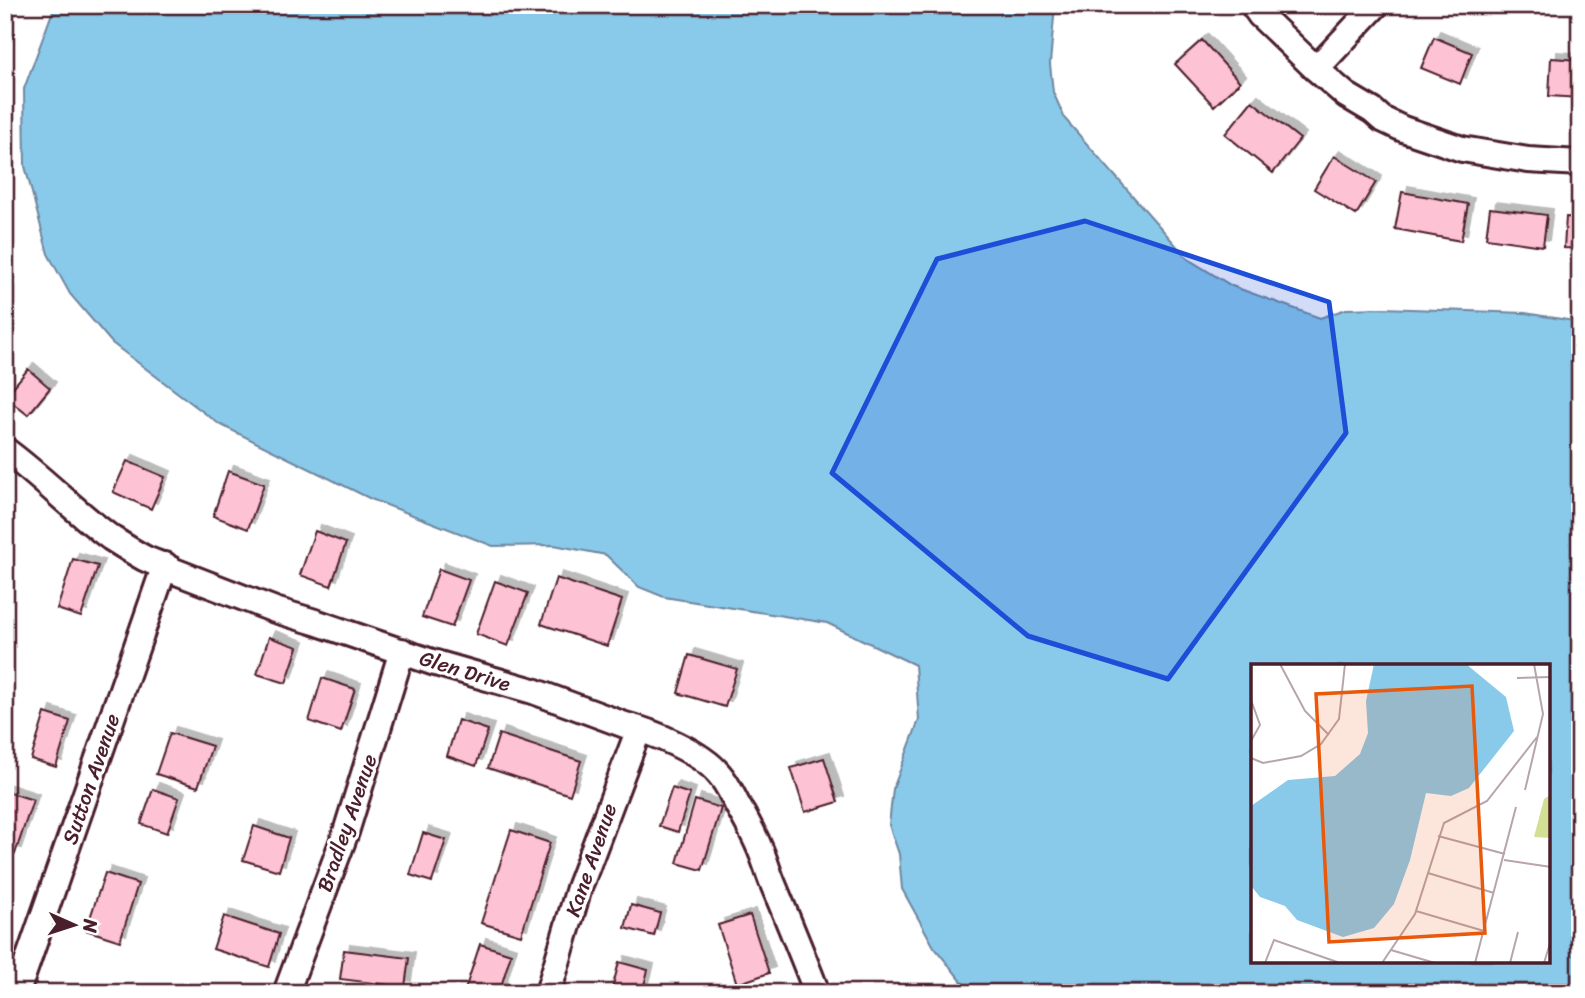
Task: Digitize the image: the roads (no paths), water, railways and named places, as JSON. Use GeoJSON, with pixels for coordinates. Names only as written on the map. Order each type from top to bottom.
{"type":"FeatureCollection","features":[{"type":"Feature","properties":{"kind":"street"},"geometry":{"type":"LineString","coordinates":[[1253,5],[1316,69],[1346,95],[1382,119],[1416,135],[1462,149],[1528,160],[1580,163]]}},
{"type":"Feature","properties":{"kind":"street"},"geometry":{"type":"LineString","coordinates":[[1316,69],[1376,5]]}},
{"type":"Feature","properties":{"kind":"street","name":"Glen Drive"},"geometry":{"type":"LineString","coordinates":[[5,450],[108,536],[146,559],[275,610],[533,691],[639,729],[688,751],[718,772],[729,787],[760,849],[817,993]]}},
{"type":"Feature","properties":{"kind":"street","name":"Sutton Avenue"},"geometry":{"type":"LineString","coordinates":[[17,993],[165,565]]}},
{"type":"Feature","properties":{"kind":"street","name":"Bradley Avenue"},"geometry":{"type":"LineString","coordinates":[[286,993],[346,832],[402,651]]}},
{"type":"Feature","properties":{"kind":"street","name":"Kane Avenue"},"geometry":{"type":"LineString","coordinates":[[548,993],[579,888],[639,729]]}},
{"type":"Feature","properties":{"kind":"street"},"geometry":{"type":"LineString","coordinates":[[5,989],[17,993]]}},
{"type":"Feature","properties":{"kind":"water"},"geometry":{"type":"Polygon","coordinates":[[[55,5],[1055,5],[1050,64],[1053,92],[1065,119],[1188,259],[1232,286],[1320,318],[1346,309],[1382,308],[1525,313],[1580,322],[1580,993],[971,993],[934,947],[902,889],[899,854],[889,825],[893,789],[919,720],[915,665],[827,623],[664,597],[639,587],[606,555],[554,545],[493,546],[371,499],[219,424],[112,343],[70,294],[48,254],[25,166],[24,89],[55,5]]]}}]}
